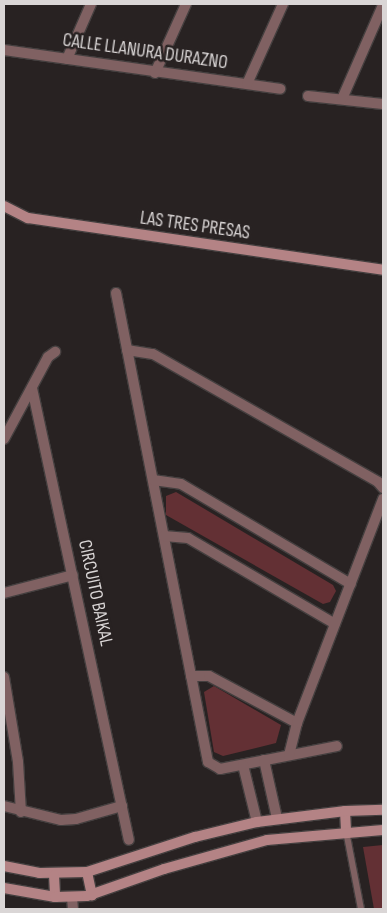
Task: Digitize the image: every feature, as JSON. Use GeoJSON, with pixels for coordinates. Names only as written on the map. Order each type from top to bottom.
{"type":"FeatureCollection","features":[{"type":"Feature","properties":{"kind":"street"},"geometry":{"type":"LineString","coordinates":[[67,59],[91,4]]}},
{"type":"Feature","properties":{"kind":"street"},"geometry":{"type":"LineString","coordinates":[[155,73],[186,4]]}},
{"type":"Feature","properties":{"kind":"street"},"geometry":{"type":"LineString","coordinates":[[247,84],[283,4]]}},
{"type":"Feature","properties":{"kind":"street"},"geometry":{"type":"LineString","coordinates":[[342,99],[382,10]]}},
{"type":"Feature","properties":{"kind":"street","name":"CALLE LLANURA DURAZNO"},"geometry":{"type":"LineString","coordinates":[[4,50],[155,73],[280,89]]}},
{"type":"Feature","properties":{"kind":"street"},"geometry":{"type":"LineString","coordinates":[[308,96],[383,104]]}},
{"type":"Feature","properties":{"kind":"street","name":"LAS TRES PRESAS"},"geometry":{"type":"LineString","coordinates":[[4,206],[28,218],[383,270]]}},
{"type":"Feature","properties":{"kind":"street"},"geometry":{"type":"LineString","coordinates":[[116,294],[208,762],[220,769],[337,746]]}},
{"type":"Feature","properties":{"kind":"street"},"geometry":{"type":"LineString","coordinates":[[127,350],[153,354],[378,482],[383,488]]}},
{"type":"Feature","properties":{"kind":"street"},"geometry":{"type":"LineString","coordinates":[[4,439],[48,357],[55,352]]}},
{"type":"Feature","properties":{"kind":"street","name":"CIRCUITO BAIKAL"},"geometry":{"type":"LineString","coordinates":[[32,388],[129,840]]}},
{"type":"Feature","properties":{"kind":"street"},"geometry":{"type":"LineString","coordinates":[[153,480],[181,484],[351,584]]}},
{"type":"Feature","properties":{"kind":"street"},"geometry":{"type":"LineString","coordinates":[[289,755],[297,723],[383,499]]}},
{"type":"Feature","properties":{"kind":"street"},"geometry":{"type":"LineString","coordinates":[[164,536],[188,538],[335,624]]}},
{"type":"Feature","properties":{"kind":"street"},"geometry":{"type":"LineString","coordinates":[[4,592],[73,575]]}},
{"type":"Feature","properties":{"kind":"street"},"geometry":{"type":"LineString","coordinates":[[191,676],[209,676],[297,723]]}},
{"type":"Feature","properties":{"kind":"street"},"geometry":{"type":"LineString","coordinates":[[4,677],[6,702],[18,762],[21,812]]}},
{"type":"Feature","properties":{"kind":"street"},"geometry":{"type":"LineString","coordinates":[[264,760],[277,818]]}},
{"type":"Feature","properties":{"kind":"street"},"geometry":{"type":"LineString","coordinates":[[243,765],[258,822]]}},
{"type":"Feature","properties":{"kind":"street"},"geometry":{"type":"LineString","coordinates":[[4,806],[21,812],[61,820],[76,819],[122,806]]}},
{"type":"Feature","properties":{"kind":"street"},"geometry":{"type":"LineString","coordinates":[[4,866],[54,874],[87,872],[195,837],[277,818],[345,811],[383,810]]}},
{"type":"Feature","properties":{"kind":"street"},"geometry":{"type":"LineString","coordinates":[[345,811],[346,831]]}},
{"type":"Feature","properties":{"kind":"street"},"geometry":{"type":"LineString","coordinates":[[4,888],[56,897],[73,904],[92,895],[240,846],[346,831],[383,830]]}},
{"type":"Feature","properties":{"kind":"street"},"geometry":{"type":"LineString","coordinates":[[87,872],[92,895]]}},
{"type":"Feature","properties":{"kind":"street"},"geometry":{"type":"LineString","coordinates":[[54,874],[56,897]]}},
{"type":"Feature","properties":{"kind":"lane"},"geometry":{"type":"LineString","coordinates":[[346,831],[361,909]]}},
{"type":"Feature","properties":{"kind":"shaded area"},"geometry":{"type":"Polygon","coordinates":[[[176,492],[333,585],[336,591],[330,602],[323,604],[166,515],[166,496],[176,492]]]}},
{"type":"Feature","properties":{"kind":"shaded area"},"geometry":{"type":"Polygon","coordinates":[[[214,686],[281,725],[276,743],[223,756],[214,752],[204,692],[214,686]]]}},
{"type":"Feature","properties":{"kind":"shaded area"},"geometry":{"type":"Polygon","coordinates":[[[383,845],[383,909],[374,909],[363,847],[383,845]]]}}]}
